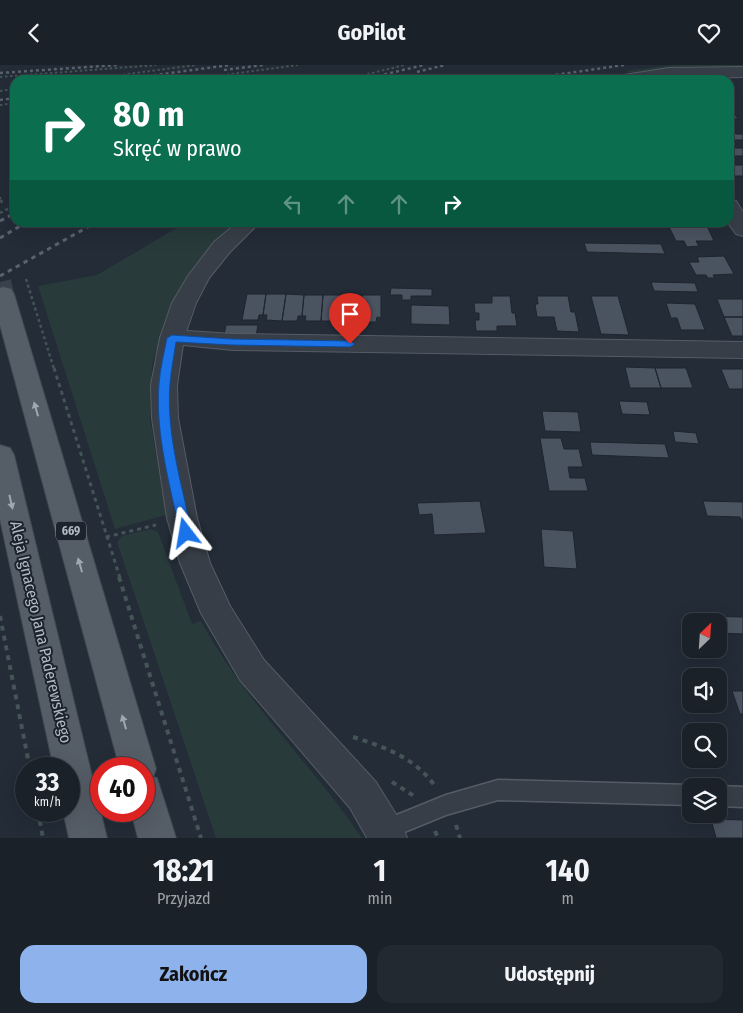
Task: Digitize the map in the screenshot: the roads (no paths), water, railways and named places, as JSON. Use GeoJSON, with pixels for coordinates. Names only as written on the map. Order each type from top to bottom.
{"type":"FeatureCollection","features":[{"type":"Feature","properties":{"kind":"main road","name":"669"},"geometry":{"type":"LineString","coordinates":[[15,287],[135,757]]}},
{"type":"Feature","properties":{"kind":"main road","name":"Aleja Ignacego Jana Paderewskiego"},"geometry":{"type":"LineString","coordinates":[[0,455],[88,838]]}},
{"type":"Feature","properties":{"kind":"main road"},"geometry":{"type":"LineString","coordinates":[[153,822],[157,838]]}},
{"type":"Feature","properties":{"kind":"street"},"geometry":{"type":"LineString","coordinates":[[666,75],[687,71],[743,72]]}},
{"type":"Feature","properties":{"kind":"street"},"geometry":{"type":"LineString","coordinates":[[734,214],[743,230]]}},
{"type":"Feature","properties":{"kind":"street"},"geometry":{"type":"LineString","coordinates":[[244,227],[222,247],[199,276],[184,303],[172,338],[164,385],[165,418],[182,518],[195,563],[217,613],[252,670],[363,795],[386,834]]}},
{"type":"Feature","properties":{"kind":"street"},"geometry":{"type":"LineString","coordinates":[[172,338],[242,342],[743,350]]}},
{"type":"Feature","properties":{"kind":"lane"},"geometry":{"type":"LineString","coordinates":[[386,834],[427,812],[498,789],[682,795]]}},
{"type":"Feature","properties":{"kind":"lane"},"geometry":{"type":"LineString","coordinates":[[727,796],[743,797]]}},
{"type":"Feature","properties":{"kind":"tunnel"},"geometry":{"type":"LineString","coordinates":[[0,282],[3,294]]}},
{"type":"Feature","properties":{"kind":"railway"},"geometry":{"type":"LineString","coordinates":[[0,73],[117,65]]}},
{"type":"Feature","properties":{"kind":"railway"},"geometry":{"type":"LineString","coordinates":[[155,75],[230,65]]}},
{"type":"Feature","properties":{"kind":"railway"},"geometry":{"type":"LineString","coordinates":[[224,70],[263,65]]}},
{"type":"Feature","properties":{"kind":"railway"},"geometry":{"type":"LineString","coordinates":[[382,75],[424,65]]}},
{"type":"Feature","properties":{"kind":"railway"},"geometry":{"type":"LineString","coordinates":[[417,72],[445,65]]}},
{"type":"Feature","properties":{"kind":"railway"},"geometry":{"type":"LineString","coordinates":[[555,75],[624,65]]}},
{"type":"Feature","properties":{"kind":"railway"},"geometry":{"type":"LineString","coordinates":[[0,100],[10,99]]}},
{"type":"Feature","properties":{"kind":"railway"},"geometry":{"type":"LineString","coordinates":[[0,221],[10,216]]}},
{"type":"Feature","properties":{"kind":"railway"},"geometry":{"type":"LineString","coordinates":[[0,238],[18,227]]}},
{"type":"Feature","properties":{"kind":"railway"},"geometry":{"type":"LineString","coordinates":[[0,276],[88,227]]}}]}
